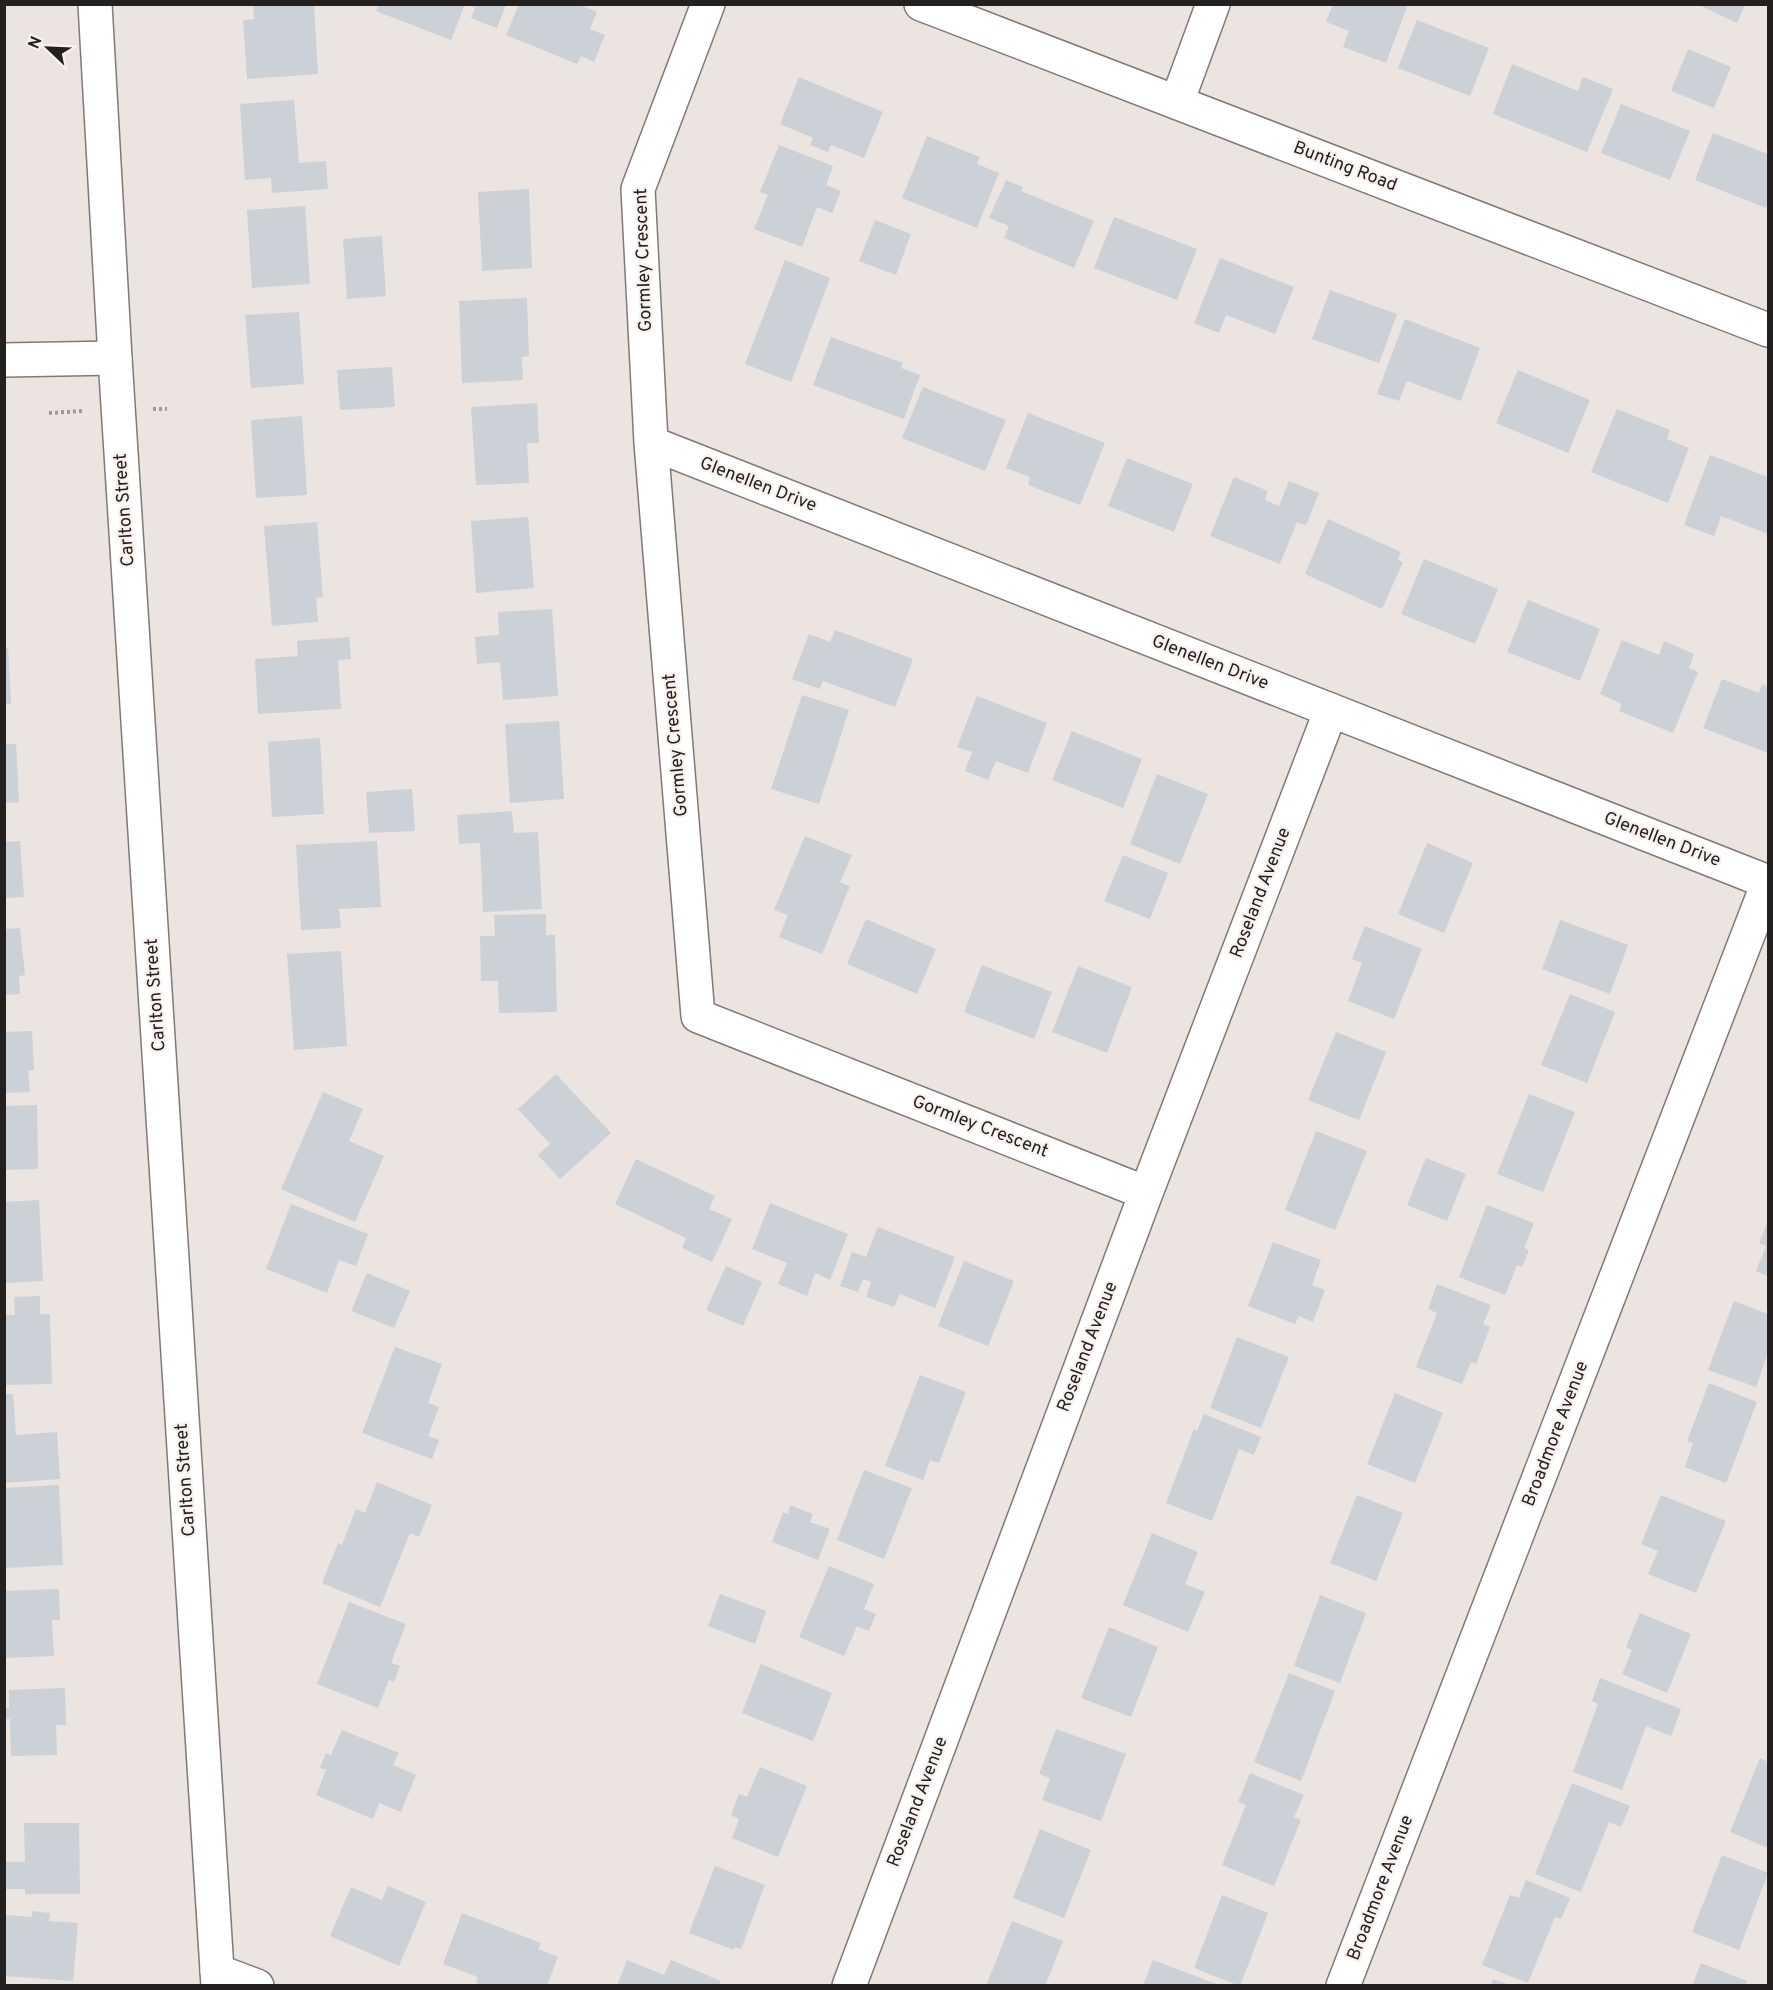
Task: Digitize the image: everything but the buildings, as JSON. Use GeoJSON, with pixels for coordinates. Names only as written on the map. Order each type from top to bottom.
{"type":"FeatureCollection","features":[{"type":"Feature","properties":{"kind":"street","name":"Carlton Street"},"geometry":{"type":"LineString","coordinates":[[95,4],[115,358],[217,1978]]}},
{"type":"Feature","properties":{"kind":"street","name":"Gormley Crescent"},"geometry":{"type":"LineString","coordinates":[[708,4],[638,189],[651,443],[698,1016],[1146,1193]]}},
{"type":"Feature","properties":{"kind":"street","name":"Bunting Road"},"geometry":{"type":"LineString","coordinates":[[921,4],[1768,330]]}},
{"type":"Feature","properties":{"kind":"street"},"geometry":{"type":"LineString","coordinates":[[1177,102],[1213,4]]}},
{"type":"Feature","properties":{"kind":"street"},"geometry":{"type":"LineString","coordinates":[[4,360],[115,358]]}},
{"type":"Feature","properties":{"kind":"street","name":"Glenellen Drive"},"geometry":{"type":"LineString","coordinates":[[651,443],[1768,882]]}},
{"type":"Feature","properties":{"kind":"street","name":"Roseland Avenue"},"geometry":{"type":"LineString","coordinates":[[849,1986],[1146,1193],[1331,710]]}},
{"type":"Feature","properties":{"kind":"street","name":"Broadmore Avenue"},"geometry":{"type":"LineString","coordinates":[[1343,1986],[1768,882]]}},
{"type":"Feature","properties":{"kind":"street"},"geometry":{"type":"LineString","coordinates":[[217,1978],[257,1986]]}},
{"type":"Feature","properties":{"kind":"path"},"geometry":{"type":"LineString","coordinates":[[49,413],[84,411]]}}]}
